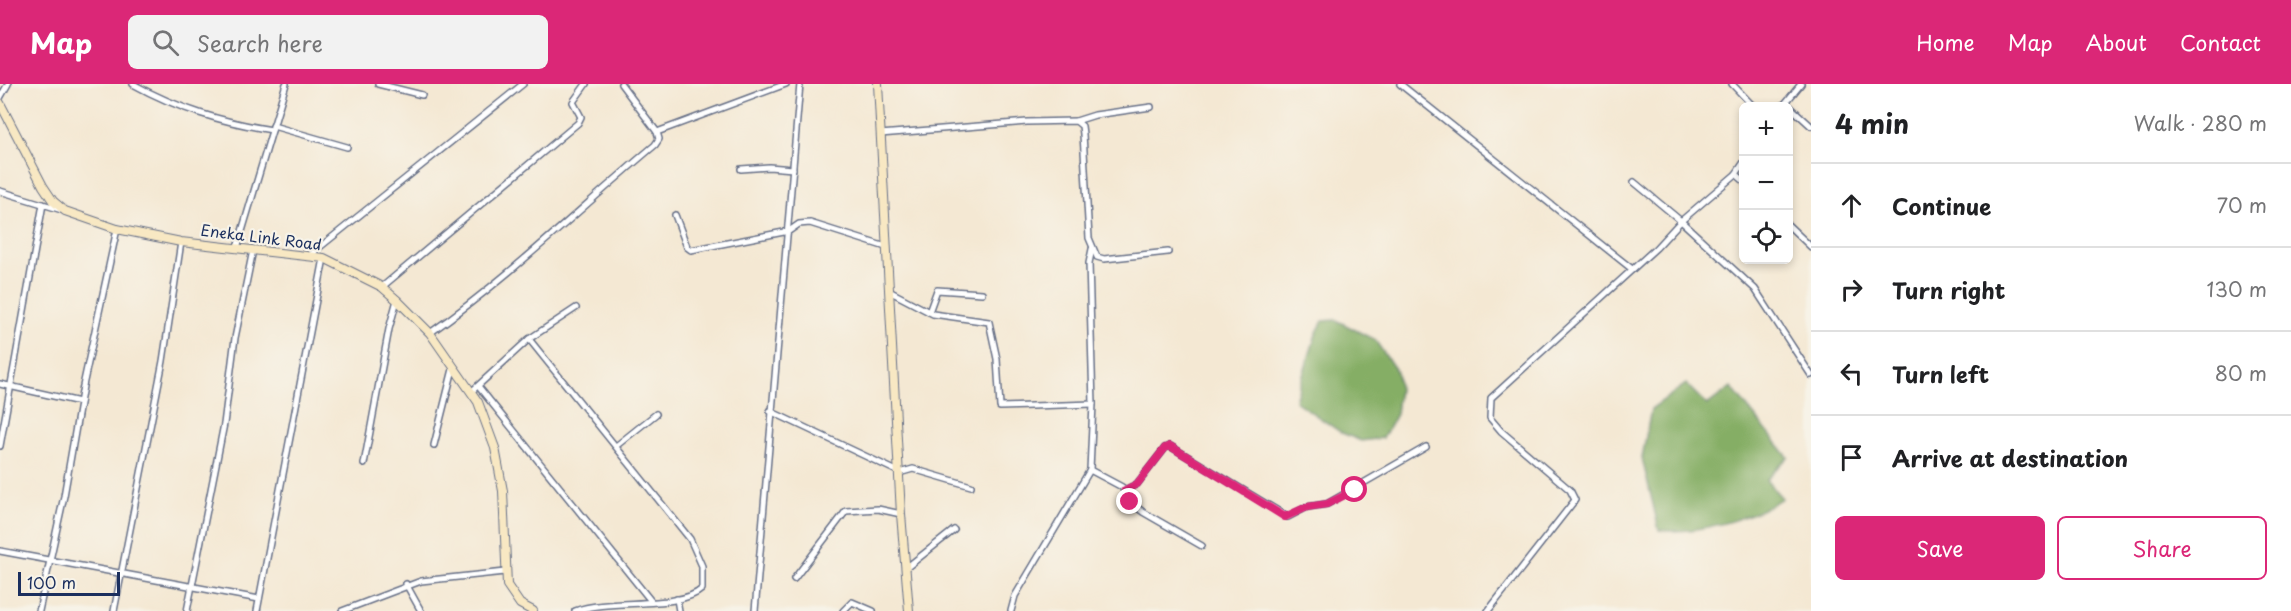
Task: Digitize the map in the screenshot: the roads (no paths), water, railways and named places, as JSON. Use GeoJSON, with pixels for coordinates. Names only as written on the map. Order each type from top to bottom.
{"type":"FeatureCollection","features":[{"type":"Feature","properties":{"kind":"street"},"geometry":{"type":"LineString","coordinates":[[0,98],[8,84]]}},
{"type":"Feature","properties":{"kind":"street"},"geometry":{"type":"LineString","coordinates":[[133,84],[165,102],[195,113],[232,123],[273,128],[347,147]]}},
{"type":"Feature","properties":{"kind":"street"},"geometry":{"type":"LineString","coordinates":[[237,248],[286,84]]}},
{"type":"Feature","properties":{"kind":"street"},"geometry":{"type":"LineString","coordinates":[[378,84],[423,95]]}},
{"type":"Feature","properties":{"kind":"street"},"geometry":{"type":"LineString","coordinates":[[310,255],[523,84]]}},
{"type":"Feature","properties":{"kind":"street"},"geometry":{"type":"LineString","coordinates":[[382,287],[578,123],[581,117],[573,102],[586,84]]}},
{"type":"Feature","properties":{"kind":"street"},"geometry":{"type":"LineString","coordinates":[[430,333],[474,302],[655,145],[659,139],[657,132],[621,84]]}},
{"type":"Feature","properties":{"kind":"street"},"geometry":{"type":"LineString","coordinates":[[657,132],[786,84]]}},
{"type":"Feature","properties":{"kind":"street"},"geometry":{"type":"LineString","coordinates":[[755,611],[770,411],[789,231],[800,84]]}},
{"type":"Feature","properties":{"kind":"street"},"geometry":{"type":"LineString","coordinates":[[879,84],[901,514],[909,611]]}},
{"type":"Feature","properties":{"kind":"street"},"geometry":{"type":"LineString","coordinates":[[1400,84],[1632,269]]}},
{"type":"Feature","properties":{"kind":"street"},"geometry":{"type":"LineString","coordinates":[[1732,84],[1749,102]]}},
{"type":"Feature","properties":{"kind":"street"},"geometry":{"type":"LineString","coordinates":[[1786,102],[1801,84]]}},
{"type":"Feature","properties":{"kind":"street","name":"Eneka Link Road"},"geometry":{"type":"LineString","coordinates":[[0,103],[43,186],[53,201],[65,211],[117,229],[181,242],[324,258],[382,287],[397,300],[430,333],[478,402],[495,447],[503,491],[505,572],[512,595],[520,604],[533,611]]}},
{"type":"Feature","properties":{"kind":"street"},"geometry":{"type":"LineString","coordinates":[[880,134],[1027,122],[1076,121],[1095,115],[1151,107]]}},
{"type":"Feature","properties":{"kind":"street"},"geometry":{"type":"LineString","coordinates":[[1793,112],[1811,126]]}},
{"type":"Feature","properties":{"kind":"street"},"geometry":{"type":"LineString","coordinates":[[1076,121],[1082,126],[1089,238],[1097,257],[1104,259],[1168,252]]}},
{"type":"Feature","properties":{"kind":"street"},"geometry":{"type":"LineString","coordinates":[[741,169],[769,167],[793,169]]}},
{"type":"Feature","properties":{"kind":"street"},"geometry":{"type":"LineString","coordinates":[[1488,611],[1575,500],[1570,490],[1501,431],[1490,418],[1491,398],[1739,169]]}},
{"type":"Feature","properties":{"kind":"street"},"geometry":{"type":"LineString","coordinates":[[1736,174],[1739,177]]}},
{"type":"Feature","properties":{"kind":"street"},"geometry":{"type":"LineString","coordinates":[[1634,182],[1681,221],[1755,289],[1811,375]]}},
{"type":"Feature","properties":{"kind":"street"},"geometry":{"type":"LineString","coordinates":[[0,191],[65,211]]}},
{"type":"Feature","properties":{"kind":"street"},"geometry":{"type":"LineString","coordinates":[[0,446],[43,204]]}},
{"type":"Feature","properties":{"kind":"street"},"geometry":{"type":"LineString","coordinates":[[675,215],[687,247],[691,250],[789,231],[799,224],[810,223],[886,247]]}},
{"type":"Feature","properties":{"kind":"street"},"geometry":{"type":"LineString","coordinates":[[39,611],[117,229]]}},
{"type":"Feature","properties":{"kind":"street"},"geometry":{"type":"LineString","coordinates":[[1793,230],[1811,247]]}},
{"type":"Feature","properties":{"kind":"street"},"geometry":{"type":"LineString","coordinates":[[114,611],[163,361],[181,242]]}},
{"type":"Feature","properties":{"kind":"street"},"geometry":{"type":"LineString","coordinates":[[1011,611],[1015,596],[1090,470],[1093,404],[1089,263],[1092,249]]}},
{"type":"Feature","properties":{"kind":"street"},"geometry":{"type":"LineString","coordinates":[[188,611],[224,424],[236,338],[253,250]]}},
{"type":"Feature","properties":{"kind":"street"},"geometry":{"type":"LineString","coordinates":[[257,611],[324,258]]}},
{"type":"Feature","properties":{"kind":"street"},"geometry":{"type":"LineString","coordinates":[[929,312],[937,290],[982,293]]}},
{"type":"Feature","properties":{"kind":"street"},"geometry":{"type":"LineString","coordinates":[[889,291],[929,312],[990,322],[997,359],[1000,407],[1093,404]]}},
{"type":"Feature","properties":{"kind":"street"},"geometry":{"type":"LineString","coordinates":[[364,464],[389,328],[397,300]]}},
{"type":"Feature","properties":{"kind":"street"},"geometry":{"type":"LineString","coordinates":[[471,393],[529,339],[576,308]]}},
{"type":"Feature","properties":{"kind":"street"},"geometry":{"type":"LineString","coordinates":[[529,339],[690,539],[702,566],[702,589],[696,594],[677,599],[602,603],[575,611]]}},
{"type":"Feature","properties":{"kind":"street"},"geometry":{"type":"LineString","coordinates":[[434,445],[453,369]]}},
{"type":"Feature","properties":{"kind":"street"},"geometry":{"type":"LineString","coordinates":[[0,384],[80,402]]}},
{"type":"Feature","properties":{"kind":"street"},"geometry":{"type":"LineString","coordinates":[[478,386],[651,601]]}},
{"type":"Feature","properties":{"kind":"street"},"geometry":{"type":"LineString","coordinates":[[770,411],[899,472],[913,469],[971,486]]}},
{"type":"Feature","properties":{"kind":"street"},"geometry":{"type":"LineString","coordinates":[[616,446],[656,414]]}},
{"type":"Feature","properties":{"kind":"street"},"geometry":{"type":"LineString","coordinates":[[1125,490],[1137,484],[1165,448],[1170,446],[1288,517],[1307,507],[1327,504],[1426,447]]}},
{"type":"Feature","properties":{"kind":"street"},"geometry":{"type":"LineString","coordinates":[[1090,470],[1125,490],[1130,502],[1143,512],[1202,546]]}},
{"type":"Feature","properties":{"kind":"street"},"geometry":{"type":"LineString","coordinates":[[794,579],[846,511],[878,509],[901,514]]}},
{"type":"Feature","properties":{"kind":"street"},"geometry":{"type":"LineString","coordinates":[[906,568],[954,530]]}},
{"type":"Feature","properties":{"kind":"street"},"geometry":{"type":"LineString","coordinates":[[0,551],[259,599]]}},
{"type":"Feature","properties":{"kind":"street"},"geometry":{"type":"LineString","coordinates":[[342,611],[406,584],[446,577],[505,572]]}},
{"type":"Feature","properties":{"kind":"street"},"geometry":{"type":"LineString","coordinates":[[406,584],[421,611]]}},
{"type":"Feature","properties":{"kind":"street"},"geometry":{"type":"LineString","coordinates":[[677,599],[679,611]]}},
{"type":"Feature","properties":{"kind":"street"},"geometry":{"type":"LineString","coordinates":[[843,611],[852,603],[873,611]]}}]}
